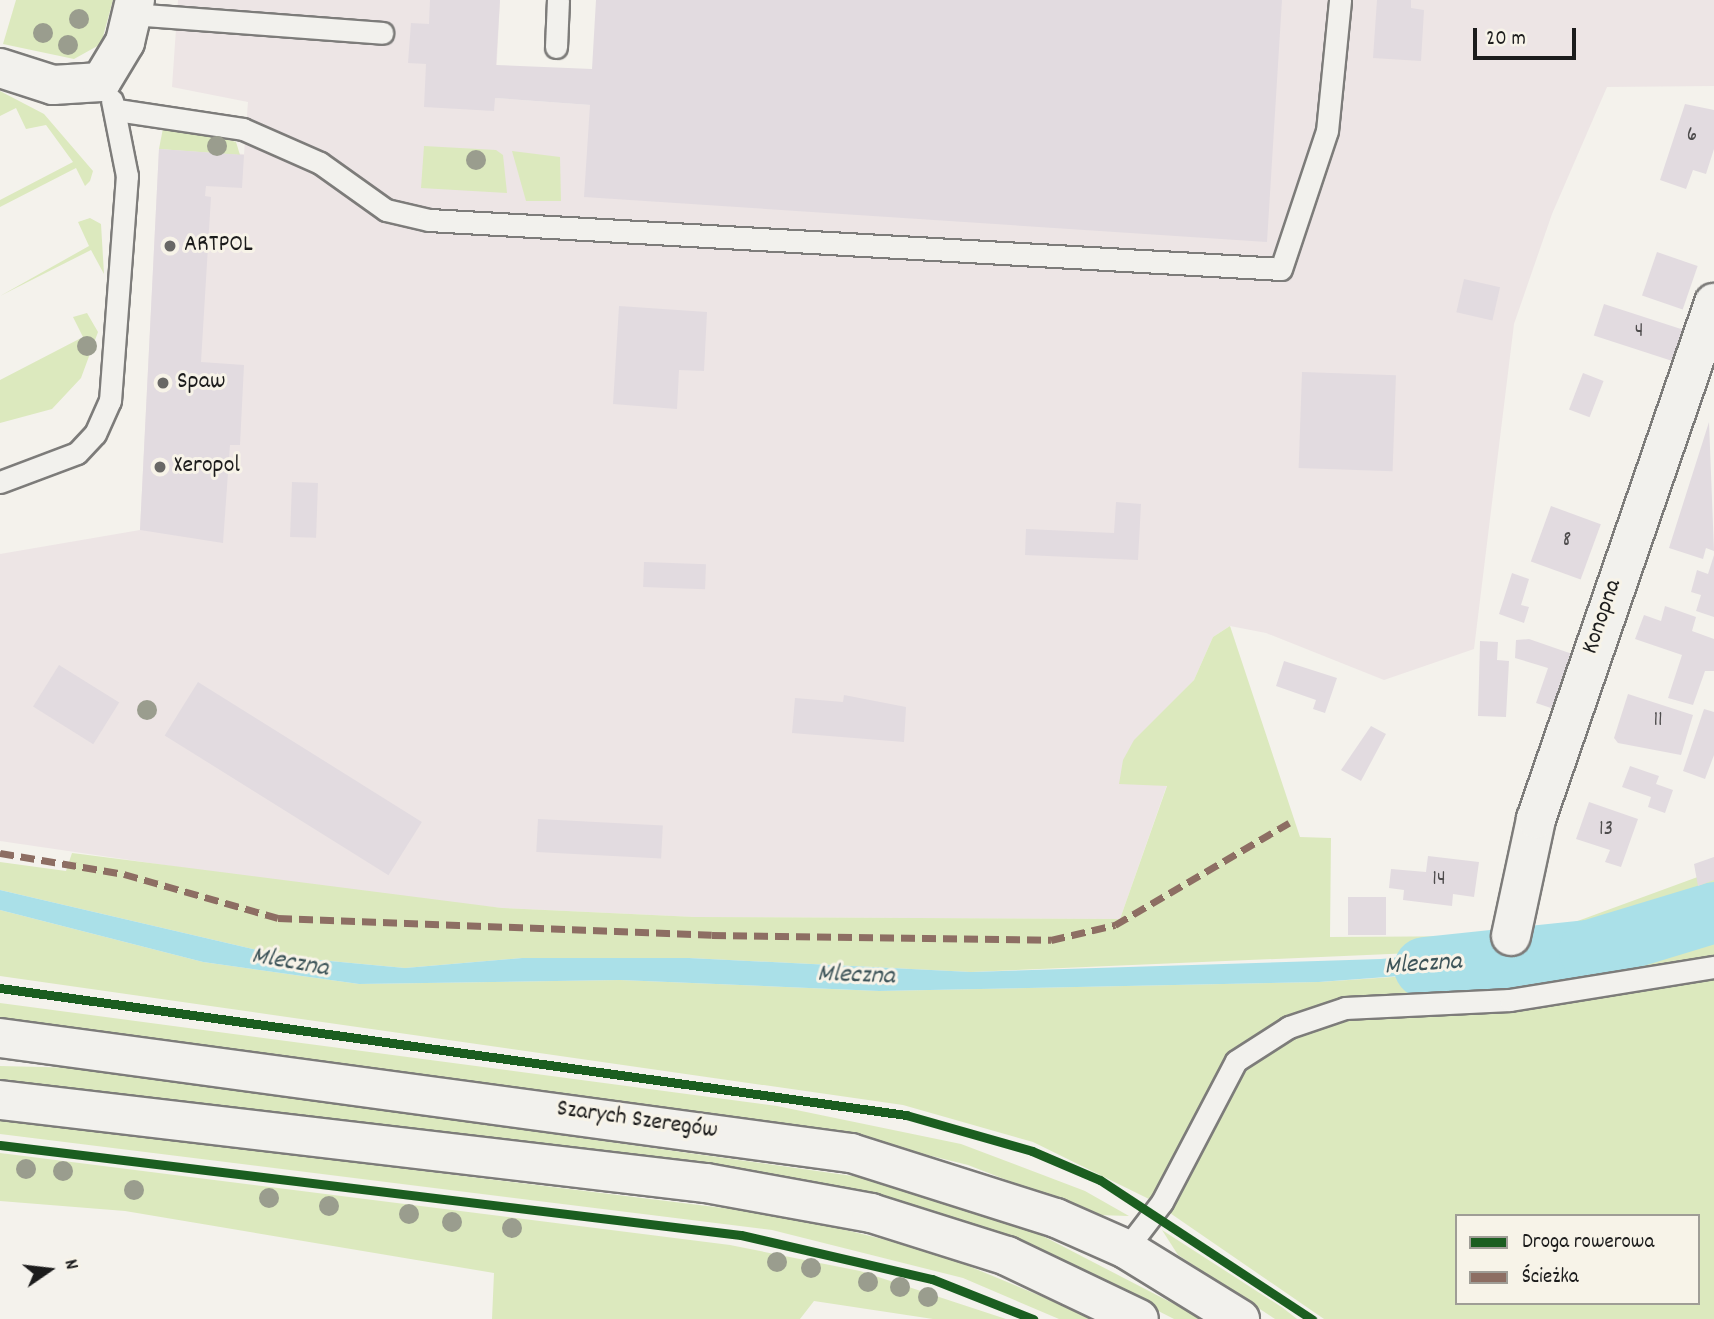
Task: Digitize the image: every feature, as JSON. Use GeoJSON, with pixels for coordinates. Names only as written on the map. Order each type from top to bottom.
{"type":"FeatureCollection","features":[{"type":"Feature","properties":{"kind":"main road"},"geometry":{"type":"LineString","coordinates":[[0,68],[53,85],[109,96],[114,67],[133,7]]}},
{"type":"Feature","properties":{"kind":"main road","name":"Konopna"},"geometry":{"type":"LineString","coordinates":[[1511,936],[1535,819],[1714,303]]}},
{"type":"Feature","properties":{"kind":"main road","name":"Szarych Szeregów"},"geometry":{"type":"LineString","coordinates":[[0,1038],[851,1153],[992,1194],[1126,1250],[1240,1319]]}},
{"type":"Feature","properties":{"kind":"main road"},"geometry":{"type":"LineString","coordinates":[[0,1100],[706,1184],[859,1210],[1006,1256],[1139,1319]]}},
{"type":"Feature","properties":{"kind":"lane"},"geometry":{"type":"LineString","coordinates":[[556,47],[558,0]]}},
{"type":"Feature","properties":{"kind":"lane"},"geometry":{"type":"LineString","coordinates":[[0,482],[77,453],[96,434],[110,401],[127,176],[109,96],[243,129],[320,163],[386,210],[429,220],[1281,269],[1327,131],[1340,0]]}},
{"type":"Feature","properties":{"kind":"lane"},"geometry":{"type":"LineString","coordinates":[[133,7],[382,33]]}},
{"type":"Feature","properties":{"kind":"lane"},"geometry":{"type":"LineString","coordinates":[[1126,1250],[1162,1202],[1236,1061],[1280,1031],[1345,1008],[1510,1000],[1714,967]]}},
{"type":"Feature","properties":{"kind":"shaded area"},"geometry":{"type":"Polygon","coordinates":[[[178,0],[500,0],[495,98],[590,105],[657,0],[1714,0],[1714,86],[1607,87],[1552,214],[1514,324],[1474,649],[1384,680],[1266,633],[1230,626],[1213,637],[1194,680],[1161,714],[1167,785],[1120,919],[695,917],[502,908],[355,893],[0,841],[0,554],[140,530],[159,149],[244,154],[248,102],[172,87],[178,0]]]}},
{"type":"Feature","properties":{"kind":"green space"},"geometry":{"type":"Polygon","coordinates":[[[16,0],[113,0],[101,44],[74,59],[3,44],[16,0]]]}},
{"type":"Feature","properties":{"kind":"green space"},"geometry":{"type":"Polygon","coordinates":[[[0,91],[44,114],[93,171],[85,186],[76,168],[0,207],[0,200],[73,162],[46,125],[26,129],[16,108],[0,116],[0,91]]]}},
{"type":"Feature","properties":{"kind":"green space"},"geometry":{"type":"Polygon","coordinates":[[[179,126],[236,142],[240,155],[159,149],[163,128],[179,126]]]}},
{"type":"Feature","properties":{"kind":"green space"},"geometry":{"type":"Polygon","coordinates":[[[424,146],[496,150],[503,155],[507,193],[421,188],[424,146]]]}},
{"type":"Feature","properties":{"kind":"green space"},"geometry":{"type":"Polygon","coordinates":[[[512,151],[560,157],[561,201],[526,201],[512,151]]]}},
{"type":"Feature","properties":{"kind":"green space"},"geometry":{"type":"Polygon","coordinates":[[[90,218],[101,224],[104,274],[91,250],[0,296],[89,246],[78,222],[90,218]]]}},
{"type":"Feature","properties":{"kind":"green space"},"geometry":{"type":"Polygon","coordinates":[[[87,313],[98,332],[81,378],[52,409],[0,423],[0,380],[83,337],[73,317],[87,313]]]}},
{"type":"Feature","properties":{"kind":"green space"},"geometry":{"type":"Polygon","coordinates":[[[1230,626],[1300,837],[1331,838],[1330,937],[1495,936],[1564,926],[1714,871],[1714,904],[1591,944],[1552,947],[971,972],[689,958],[522,958],[405,968],[287,957],[0,890],[0,862],[66,871],[72,853],[502,908],[695,917],[1120,919],[1167,786],[1119,784],[1123,760],[1134,740],[1194,680],[1213,637],[1230,626]]]}},
{"type":"Feature","properties":{"kind":"green space"},"geometry":{"type":"Polygon","coordinates":[[[0,910],[203,962],[359,984],[620,980],[879,991],[1319,982],[1541,967],[1584,963],[1714,921],[1714,1319],[1324,1319],[1167,1211],[1205,1148],[1193,1125],[1151,1200],[1033,1142],[903,1105],[0,976],[0,910]]]}},
{"type":"Feature","properties":{"kind":"green space"},"geometry":{"type":"Polygon","coordinates":[[[0,1003],[777,1106],[961,1144],[1085,1191],[1129,1216],[1097,1215],[968,1165],[822,1129],[0,1018],[0,1003]]]}},
{"type":"Feature","properties":{"kind":"green space"},"geometry":{"type":"Polygon","coordinates":[[[0,1066],[83,1068],[874,1179],[1037,1233],[1203,1319],[1174,1319],[1033,1247],[883,1196],[668,1160],[0,1081],[0,1066]]]}},
{"type":"Feature","properties":{"kind":"green space"},"geometry":{"type":"Polygon","coordinates":[[[0,1119],[789,1216],[935,1252],[1096,1319],[1059,1319],[963,1278],[772,1230],[0,1134],[0,1119]]]}},
{"type":"Feature","properties":{"kind":"green space"},"geometry":{"type":"Polygon","coordinates":[[[0,1153],[730,1245],[860,1271],[1006,1319],[933,1319],[814,1301],[800,1319],[492,1319],[494,1273],[125,1211],[0,1201],[0,1153]]]}},
{"type":"Feature","properties":{"kind":"green space"},"geometry":{"type":"Polygon","coordinates":[[[1162,1230],[1297,1319],[1275,1319],[1178,1255],[1162,1230]]]}},
{"type":"Feature","properties":{"kind":"water"},"geometry":{"type":"Polygon","coordinates":[[[0,890],[287,957],[405,968],[522,958],[689,958],[971,972],[1381,959],[1508,946],[1508,968],[1319,982],[879,991],[620,980],[359,984],[203,962],[0,910],[0,890]]]}},
{"type":"Feature","properties":{"kind":"water"},"geometry":{"type":"Polygon","coordinates":[[[1714,904],[1714,921],[1648,943],[1584,963],[1515,968],[1515,947],[1591,944],[1714,904]]]}},
{"type":"Feature","properties":{"kind":"building"},"geometry":{"type":"Polygon","coordinates":[[[430,0],[500,0],[496,65],[592,69],[596,0],[1282,0],[1267,242],[584,197],[590,105],[495,98],[494,111],[424,107],[426,64],[408,63],[411,23],[429,24],[430,0]]]}},
{"type":"Feature","properties":{"kind":"building"},"geometry":{"type":"Polygon","coordinates":[[[1377,0],[1411,0],[1411,8],[1424,10],[1421,61],[1373,58],[1377,0]]]}},
{"type":"Feature","properties":{"kind":"building"},"geometry":{"type":"Polygon","coordinates":[[[1685,104],[1714,110],[1714,149],[1706,174],[1693,170],[1686,189],[1660,180],[1685,104]]]}},
{"type":"Feature","properties":{"kind":"building"},"geometry":{"type":"Polygon","coordinates":[[[159,149],[244,155],[242,188],[206,186],[205,196],[211,197],[201,362],[244,365],[240,445],[230,445],[223,543],[140,530],[159,149]]]}},
{"type":"Feature","properties":{"kind":"building"},"geometry":{"type":"Polygon","coordinates":[[[1657,252],[1698,266],[1683,309],[1642,295],[1657,252]]]}},
{"type":"Feature","properties":{"kind":"building"},"geometry":{"type":"Polygon","coordinates":[[[1464,279],[1500,287],[1492,320],[1456,312],[1464,279]]]}},
{"type":"Feature","properties":{"kind":"building"},"geometry":{"type":"Polygon","coordinates":[[[1604,304],[1689,332],[1678,363],[1594,335],[1604,304]]]}},
{"type":"Feature","properties":{"kind":"building"},"geometry":{"type":"Polygon","coordinates":[[[619,306],[707,312],[704,371],[679,370],[677,409],[613,404],[619,306]]]}},
{"type":"Feature","properties":{"kind":"building"},"geometry":{"type":"Polygon","coordinates":[[[1302,372],[1396,375],[1393,471],[1299,468],[1302,372]]]}},
{"type":"Feature","properties":{"kind":"building"},"geometry":{"type":"Polygon","coordinates":[[[1583,373],[1604,381],[1590,417],[1569,409],[1583,373]]]}},
{"type":"Feature","properties":{"kind":"building"},"geometry":{"type":"Polygon","coordinates":[[[1709,422],[1714,551],[1706,548],[1703,559],[1669,548],[1709,422]]]}},
{"type":"Feature","properties":{"kind":"building"},"geometry":{"type":"Polygon","coordinates":[[[292,482],[318,483],[316,538],[290,537],[292,482]]]}},
{"type":"Feature","properties":{"kind":"building"},"geometry":{"type":"Polygon","coordinates":[[[1116,502],[1141,504],[1138,560],[1025,555],[1026,529],[1114,533],[1116,502]]]}},
{"type":"Feature","properties":{"kind":"building"},"geometry":{"type":"Polygon","coordinates":[[[1551,506],[1601,524],[1581,580],[1531,561],[1551,506]]]}},
{"type":"Feature","properties":{"kind":"building"},"geometry":{"type":"Polygon","coordinates":[[[1714,555],[1714,617],[1696,611],[1701,595],[1691,592],[1697,570],[1708,574],[1714,555]]]}},
{"type":"Feature","properties":{"kind":"building"},"geometry":{"type":"Polygon","coordinates":[[[644,562],[706,564],[705,589],[643,587],[644,562]]]}},
{"type":"Feature","properties":{"kind":"building"},"geometry":{"type":"Polygon","coordinates":[[[1512,573],[1529,579],[1521,605],[1529,607],[1524,623],[1499,614],[1512,573]]]}},
{"type":"Feature","properties":{"kind":"building"},"geometry":{"type":"Polygon","coordinates":[[[1665,606],[1696,617],[1692,631],[1714,639],[1714,671],[1705,671],[1693,705],[1668,698],[1682,655],[1635,639],[1644,615],[1661,621],[1665,606]]]}},
{"type":"Feature","properties":{"kind":"building"},"geometry":{"type":"Polygon","coordinates":[[[1529,639],[1581,657],[1563,712],[1536,703],[1548,668],[1515,658],[1516,640],[1529,639]]]}},
{"type":"Feature","properties":{"kind":"building"},"geometry":{"type":"Polygon","coordinates":[[[1480,641],[1498,642],[1497,660],[1509,661],[1506,717],[1478,716],[1480,641]]]}},
{"type":"Feature","properties":{"kind":"building"},"geometry":{"type":"Polygon","coordinates":[[[1284,661],[1337,678],[1325,713],[1313,709],[1316,700],[1276,686],[1284,661]]]}},
{"type":"Feature","properties":{"kind":"building"},"geometry":{"type":"Polygon","coordinates":[[[59,665],[119,703],[93,744],[33,707],[59,665]]]}},
{"type":"Feature","properties":{"kind":"building"},"geometry":{"type":"Polygon","coordinates":[[[198,682],[422,822],[388,875],[165,735],[198,682]]]}},
{"type":"Feature","properties":{"kind":"building"},"geometry":{"type":"Polygon","coordinates":[[[1628,694],[1693,715],[1681,755],[1618,743],[1614,738],[1628,694]]]}},
{"type":"Feature","properties":{"kind":"building"},"geometry":{"type":"Polygon","coordinates":[[[844,695],[906,707],[904,742],[792,733],[795,698],[843,702],[844,695]]]}},
{"type":"Feature","properties":{"kind":"building"},"geometry":{"type":"Polygon","coordinates":[[[1704,709],[1714,712],[1714,755],[1705,779],[1683,771],[1704,709]]]}},
{"type":"Feature","properties":{"kind":"building"},"geometry":{"type":"Polygon","coordinates":[[[1371,726],[1386,734],[1361,781],[1341,770],[1371,726]]]}},
{"type":"Feature","properties":{"kind":"building"},"geometry":{"type":"Polygon","coordinates":[[[1630,766],[1659,776],[1656,784],[1673,790],[1665,813],[1648,807],[1651,797],[1622,787],[1630,766]]]}},
{"type":"Feature","properties":{"kind":"building"},"geometry":{"type":"Polygon","coordinates":[[[1589,802],[1638,819],[1621,867],[1605,862],[1610,850],[1576,839],[1589,802]]]}},
{"type":"Feature","properties":{"kind":"building"},"geometry":{"type":"Polygon","coordinates":[[[538,819],[663,826],[661,858],[536,852],[538,819]]]}},
{"type":"Feature","properties":{"kind":"building"},"geometry":{"type":"Polygon","coordinates":[[[1428,856],[1479,862],[1474,897],[1453,894],[1452,906],[1403,900],[1404,890],[1389,888],[1391,869],[1426,872],[1428,856]]]}},
{"type":"Feature","properties":{"kind":"building"},"geometry":{"type":"Polygon","coordinates":[[[1714,857],[1714,880],[1698,886],[1694,864],[1714,857]]]}},
{"type":"Feature","properties":{"kind":"building"},"geometry":{"type":"Polygon","coordinates":[[[1348,897],[1386,897],[1386,935],[1348,935],[1348,897]]]}},
{"type":"Feature","properties":{"kind":"waterway","name":"Mleczna"},"geometry":{"type":"LineString","coordinates":[[1424,967],[1589,950],[1714,912]]}},
{"type":"Feature","properties":{"kind":"marked path"},"geometry":{"type":"LineString","coordinates":[[0,853],[124,874],[278,918],[712,935],[1051,940],[1115,925],[1289,823]]}},
{"type":"Feature","properties":{"kind":"cycle path"},"geometry":{"type":"LineString","coordinates":[[0,988],[906,1115],[1032,1151],[1100,1180],[1312,1319]]}},
{"type":"Feature","properties":{"kind":"cycle path"},"geometry":{"type":"LineString","coordinates":[[0,1145],[741,1235],[932,1279],[1033,1319]]}},
{"type":"Feature","properties":{"kind":"place","name":"ARTPOL"},"geometry":{"type":"Point","coordinates":[170,246]}},
{"type":"Feature","properties":{"kind":"place","name":"Spaw"},"geometry":{"type":"Point","coordinates":[163,383]}},
{"type":"Feature","properties":{"kind":"place","name":"Xeropol"},"geometry":{"type":"Point","coordinates":[160,467]}}]}
